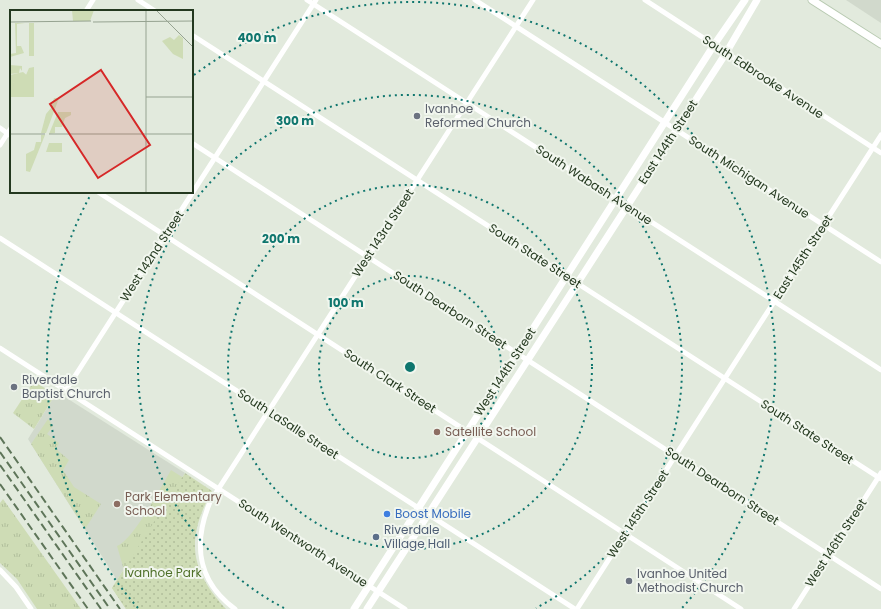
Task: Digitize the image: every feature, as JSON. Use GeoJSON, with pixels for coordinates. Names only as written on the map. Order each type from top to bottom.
{"type":"FeatureCollection","features":[{"type":"Feature","properties":{"kind":"street"},"geometry":{"type":"LineString","coordinates":[[87,10],[93,0]]}},
{"type":"Feature","properties":{"kind":"street"},"geometry":{"type":"LineString","coordinates":[[138,0],[153,10]]}},
{"type":"Feature","properties":{"kind":"street","name":"South Wabash Avenue"},"geometry":{"type":"LineString","coordinates":[[307,0],[314,2],[467,103],[881,370]]}},
{"type":"Feature","properties":{"kind":"street","name":"South Michigan Avenue"},"geometry":{"type":"LineString","coordinates":[[475,0],[881,262]]}},
{"type":"Feature","properties":{"kind":"street","name":"West 143rd Street"},"geometry":{"type":"LineString","coordinates":[[235,609],[223,599],[213,586],[204,570],[200,557],[201,530],[204,517],[218,489],[533,0]]}},
{"type":"Feature","properties":{"kind":"street","name":"South Edbrooke Avenue"},"geometry":{"type":"LineString","coordinates":[[645,0],[881,153]]}},
{"type":"Feature","properties":{"kind":"street","name":"East 144th Street"},"geometry":{"type":"LineString","coordinates":[[567,276],[714,45],[745,0]]}},
{"type":"Feature","properties":{"kind":"street","name":"East 144th Street"},"geometry":{"type":"LineString","coordinates":[[577,283],[726,53],[757,0]]}},
{"type":"Feature","properties":{"kind":"street"},"geometry":{"type":"LineString","coordinates":[[812,0],[881,44]]}},
{"type":"Feature","properties":{"kind":"street","name":"West 142nd Street"},"geometry":{"type":"LineString","coordinates":[[193,192],[314,2]]}},
{"type":"Feature","properties":{"kind":"street","name":"South State Street"},"geometry":{"type":"LineString","coordinates":[[193,36],[725,379],[880,476]]}},
{"type":"Feature","properties":{"kind":"street"},"geometry":{"type":"LineString","coordinates":[[0,128],[9,134],[0,145]]}},
{"type":"Feature","properties":{"kind":"street","name":"East 145th Street"},"geometry":{"type":"LineString","coordinates":[[725,379],[881,135]]}},
{"type":"Feature","properties":{"kind":"street","name":"South Dearborn Street"},"geometry":{"type":"LineString","coordinates":[[193,144],[881,589]]}},
{"type":"Feature","properties":{"kind":"street","name":"South Clark Street"},"geometry":{"type":"LineString","coordinates":[[100,193],[741,609]]}},
{"type":"Feature","properties":{"kind":"street","name":"West 142nd Street"},"geometry":{"type":"LineString","coordinates":[[66,390],[192,193]]}},
{"type":"Feature","properties":{"kind":"street","name":"South LaSalle Street"},"geometry":{"type":"LineString","coordinates":[[0,238],[576,609]]}},
{"type":"Feature","properties":{"kind":"street","name":"West 144th Street"},"geometry":{"type":"LineString","coordinates":[[354,609],[567,276]]}},
{"type":"Feature","properties":{"kind":"street","name":"West 144th Street"},"geometry":{"type":"LineString","coordinates":[[367,609],[577,283]]}},
{"type":"Feature","properties":{"kind":"street","name":"South Wentworth Avenue"},"geometry":{"type":"LineString","coordinates":[[0,348],[405,609]]}},
{"type":"Feature","properties":{"kind":"street","name":"West 145th Street"},"geometry":{"type":"LineString","coordinates":[[576,609],[725,379]]}},
{"type":"Feature","properties":{"kind":"street","name":"West 146th Street"},"geometry":{"type":"LineString","coordinates":[[794,609],[880,476]]}},
{"type":"Feature","properties":{"kind":"street"},"geometry":{"type":"LineString","coordinates":[[0,570],[16,588],[31,609]]}},
{"type":"Feature","properties":{"kind":"shaded area"},"geometry":{"type":"Polygon","coordinates":[[[846,0],[881,0],[881,23],[846,0]]]}},
{"type":"Feature","properties":{"kind":"shaded area","name":"Park Elementary School"},"geometry":{"type":"Polygon","coordinates":[[[57,392],[185,473],[117,580],[28,439],[57,392]]]}},
{"type":"Feature","properties":{"kind":"green space"},"geometry":{"type":"Polygon","coordinates":[[[34,381],[55,395],[34,429],[13,413],[34,381]]]}},
{"type":"Feature","properties":{"kind":"green space"},"geometry":{"type":"Polygon","coordinates":[[[48,419],[53,426],[47,434],[59,443],[56,449],[69,460],[63,470],[74,487],[101,504],[85,529],[31,444],[48,419]]]}},
{"type":"Feature","properties":{"kind":"green space"},"geometry":{"type":"Polygon","coordinates":[[[171,470],[203,490],[126,609],[112,588],[124,570],[117,546],[124,542],[131,534],[154,500],[171,470]]]}},
{"type":"Feature","properties":{"kind":"green space","name":"Ivanhoe Park"},"geometry":{"type":"Polygon","coordinates":[[[185,473],[212,491],[198,524],[195,538],[195,553],[198,566],[205,580],[226,609],[126,609],[112,588],[185,473]]]}},
{"type":"Feature","properties":{"kind":"green space"},"geometry":{"type":"Polygon","coordinates":[[[3,499],[81,609],[37,609],[17,579],[0,563],[0,503],[3,499]]]}},
{"type":"Feature","properties":{"kind":"railway"},"geometry":{"type":"LineString","coordinates":[[0,437],[120,609]]}},
{"type":"Feature","properties":{"kind":"railway"},"geometry":{"type":"LineString","coordinates":[[0,452],[110,609]]}},
{"type":"Feature","properties":{"kind":"railway"},"geometry":{"type":"LineString","coordinates":[[0,465],[101,609]]}},
{"type":"Feature","properties":{"kind":"railway"},"geometry":{"type":"LineString","coordinates":[[0,484],[88,609]]}},
{"type":"Feature","properties":{"kind":"place","name":"Ivanhoe Reformed Church"},"geometry":{"type":"Point","coordinates":[417,116]}},
{"type":"Feature","properties":{"kind":"place","name":"Riverdale Baptist Church"},"geometry":{"type":"Point","coordinates":[14,387]}},
{"type":"Feature","properties":{"kind":"place","name":"Satellite School"},"geometry":{"type":"Point","coordinates":[437,432]}},
{"type":"Feature","properties":{"kind":"place","name":"Park Elementary School"},"geometry":{"type":"Point","coordinates":[117,504]}},
{"type":"Feature","properties":{"kind":"place","name":"Boost Mobile"},"geometry":{"type":"Point","coordinates":[387,514]}},
{"type":"Feature","properties":{"kind":"place","name":"Riverdale Village Hall"},"geometry":{"type":"Point","coordinates":[376,537]}},
{"type":"Feature","properties":{"kind":"place","name":"Ivanhoe United Methodist Church"},"geometry":{"type":"Point","coordinates":[629,581]}}]}
